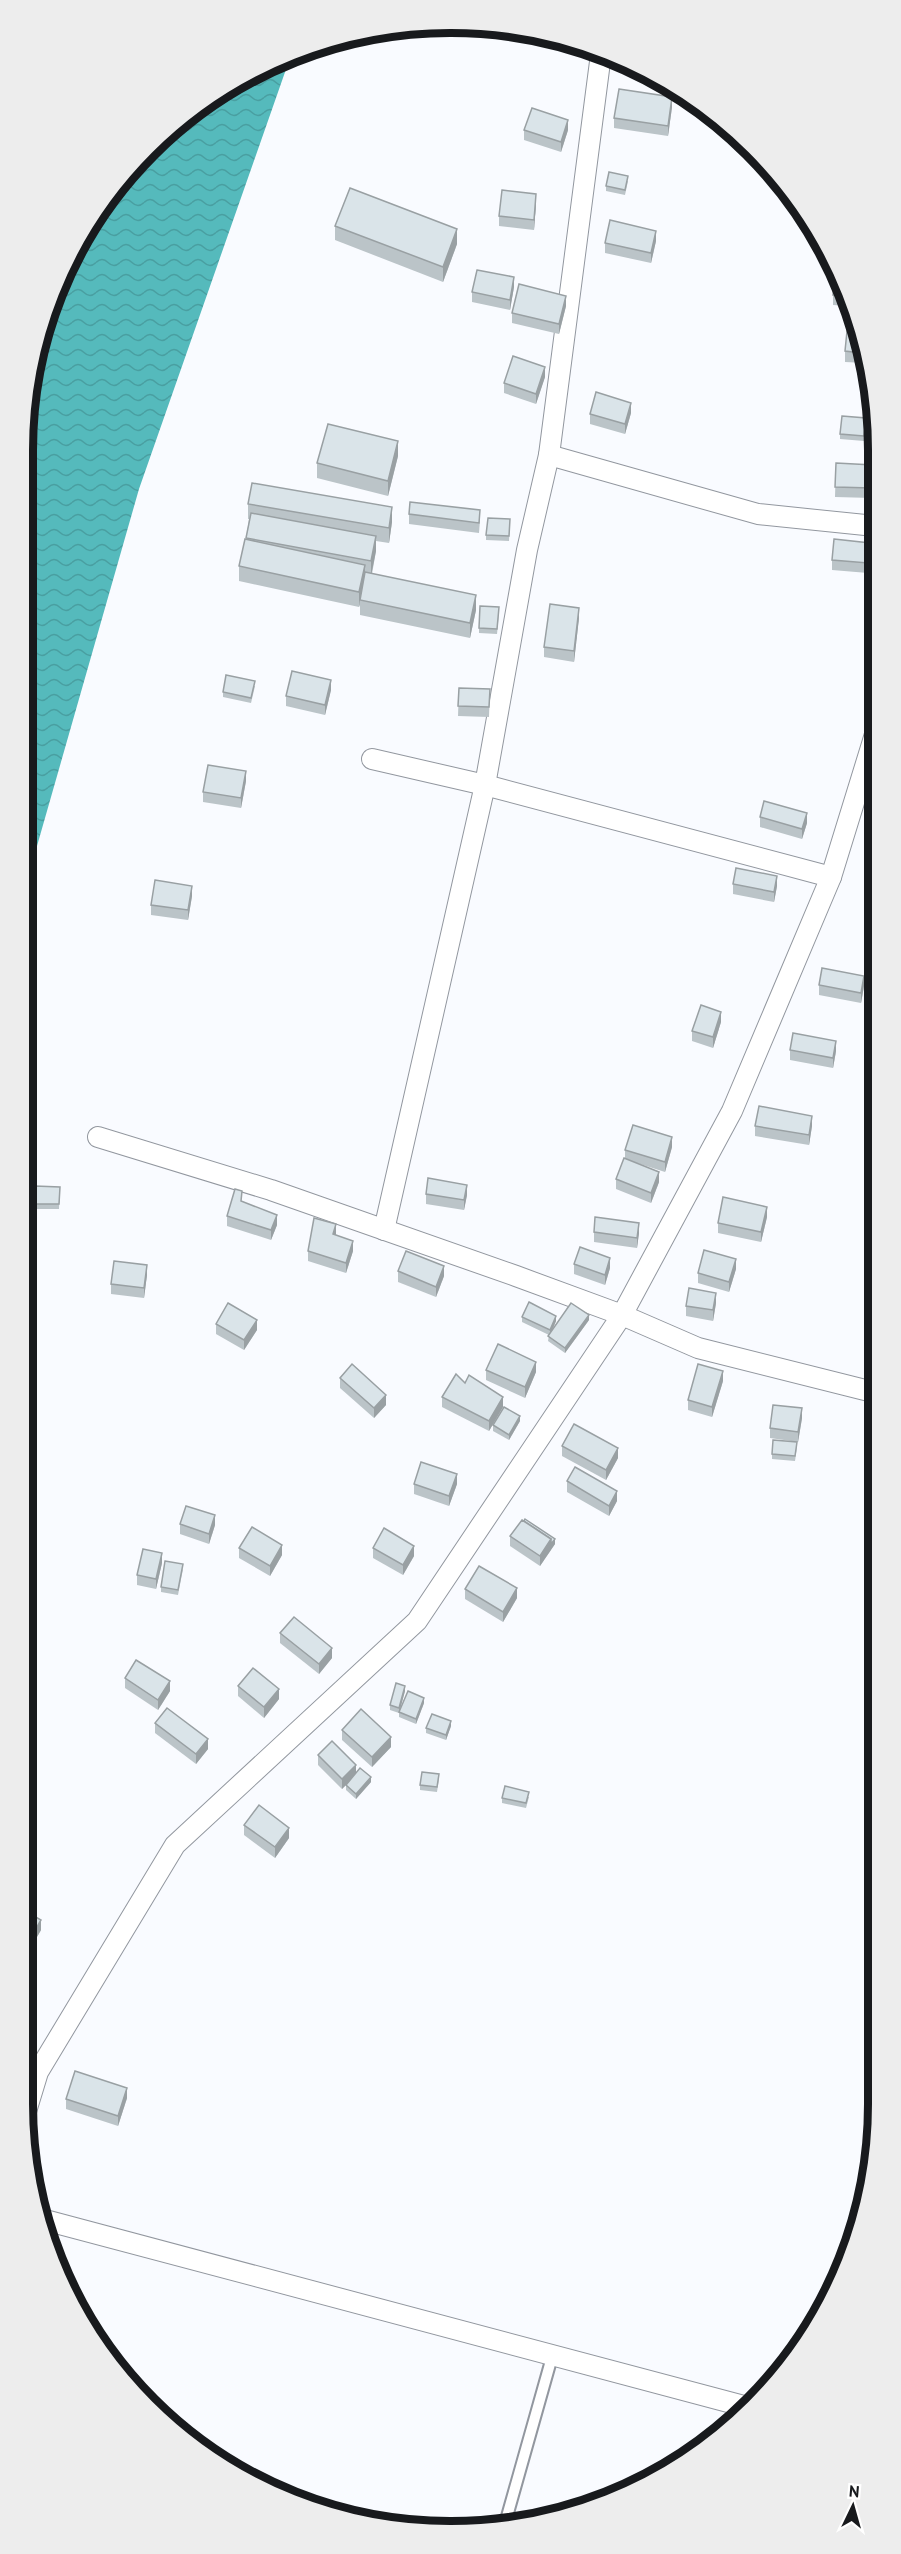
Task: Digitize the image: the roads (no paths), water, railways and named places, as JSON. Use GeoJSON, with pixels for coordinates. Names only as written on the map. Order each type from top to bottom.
{"type":"FeatureCollection","features":[{"type":"Feature","properties":{"kind":"street"},"geometry":{"type":"LineString","coordinates":[[384,1230],[485,785],[527,550],[549,455],[601,61]]}},
{"type":"Feature","properties":{"kind":"street"},"geometry":{"type":"LineString","coordinates":[[549,455],[758,514],[868,525]]}},
{"type":"Feature","properties":{"kind":"street"},"geometry":{"type":"LineString","coordinates":[[33,2088],[38,2072],[176,1845],[417,1621],[622,1315],[732,1111],[831,877],[868,757]]}},
{"type":"Feature","properties":{"kind":"street"},"geometry":{"type":"LineString","coordinates":[[372,759],[485,785],[831,877]]}},
{"type":"Feature","properties":{"kind":"street"},"geometry":{"type":"LineString","coordinates":[[98,1137],[271,1190],[622,1315],[698,1348],[868,1391]]}},
{"type":"Feature","properties":{"kind":"street"},"geometry":{"type":"LineString","coordinates":[[50,2222],[739,2405]]}},
{"type":"Feature","properties":{"kind":"lane"},"geometry":{"type":"LineString","coordinates":[[507,2517],[552,2357]]}},
{"type":"Feature","properties":{"kind":"water"},"geometry":{"type":"Polygon","coordinates":[[[287,67],[139,489],[33,860],[34,423],[41,369],[55,316],[76,266],[103,219],[119,196],[155,155],[196,119],[219,103],[287,67]]]}}]}
